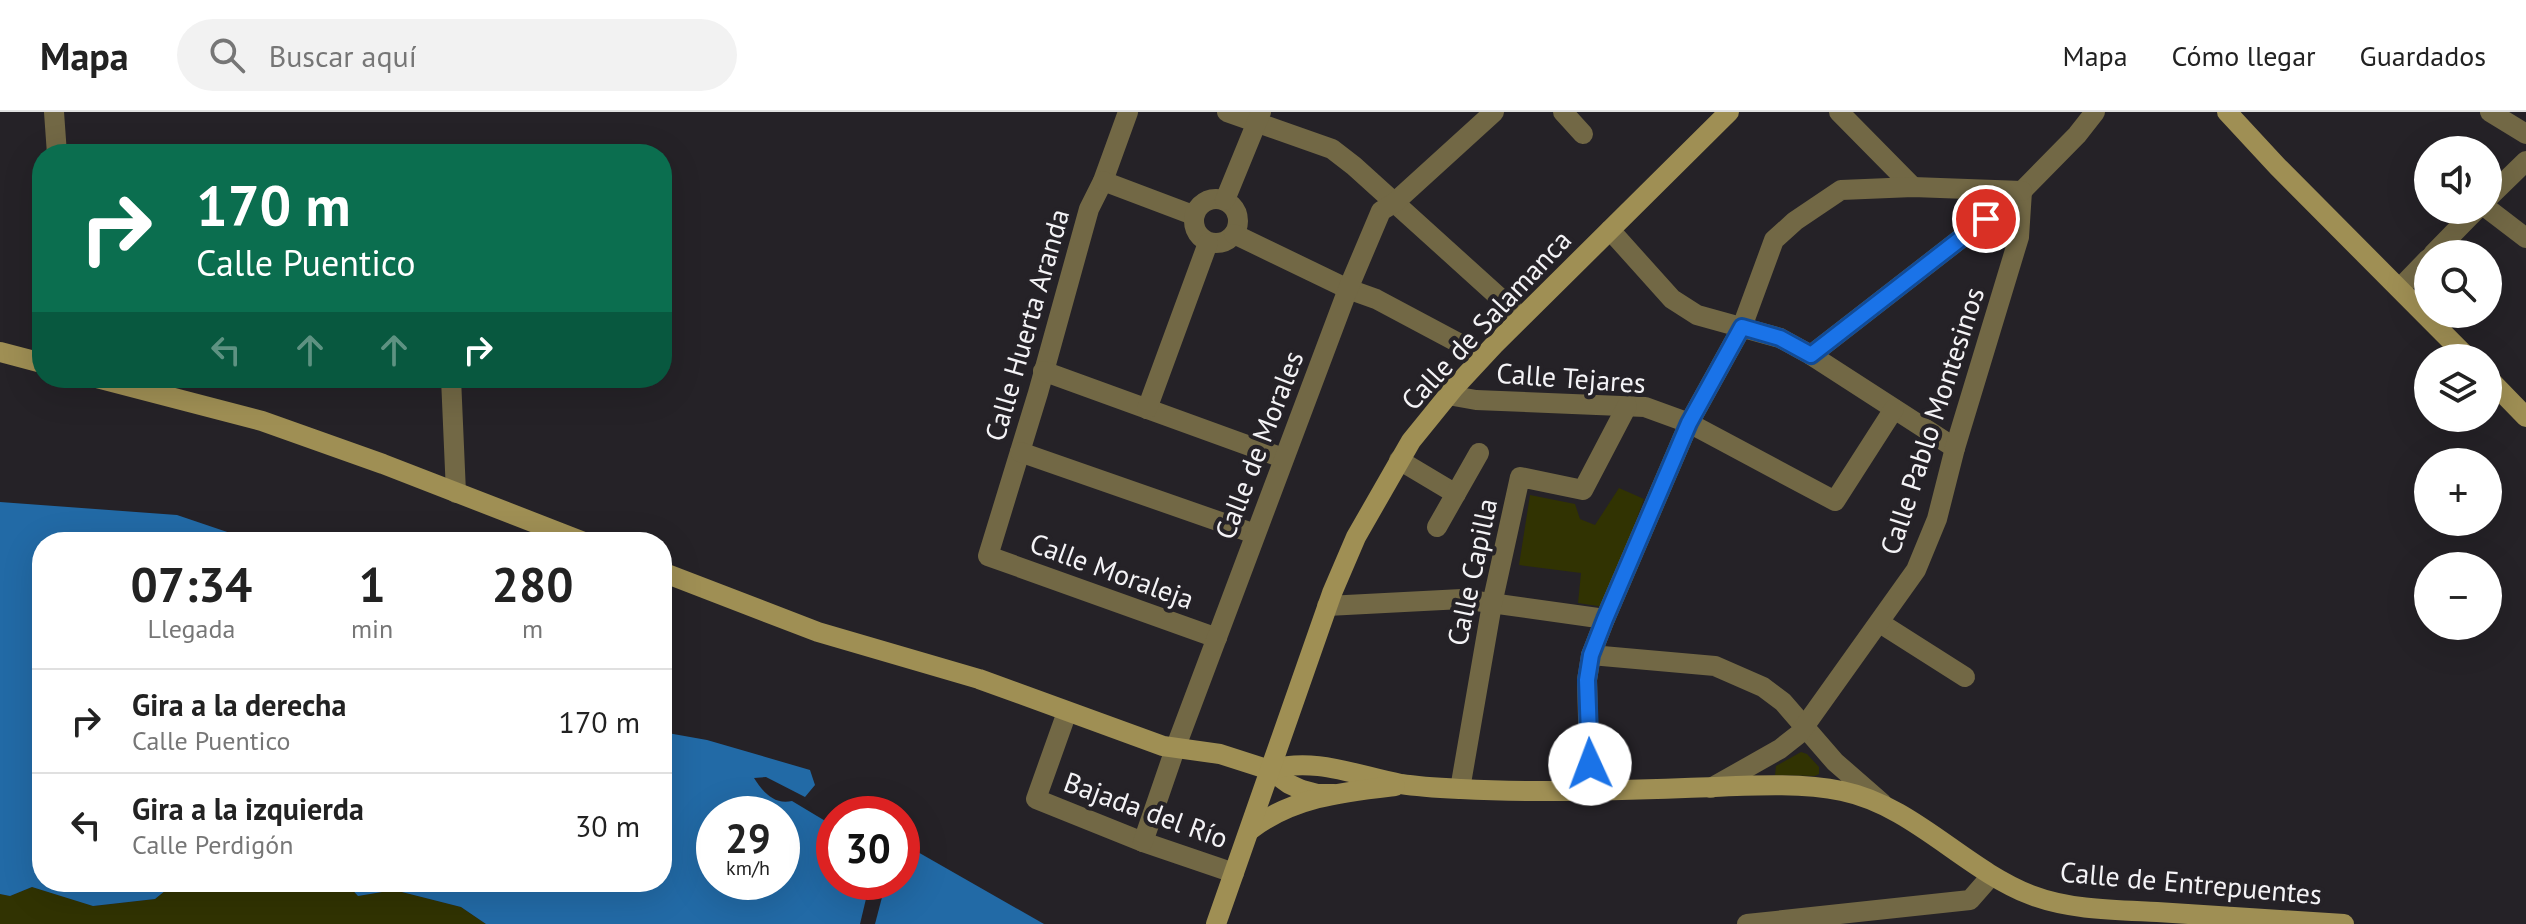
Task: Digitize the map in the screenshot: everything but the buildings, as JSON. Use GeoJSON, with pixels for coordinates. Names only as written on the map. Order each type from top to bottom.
{"type":"FeatureCollection","features":[{"type":"Feature","properties":{"kind":"street"},"geometry":{"type":"LineString","coordinates":[[54,112],[56,144]]}},
{"type":"Feature","properties":{"kind":"street","name":"Calle Huerta Aranda"},"geometry":{"type":"LineString","coordinates":[[988,556],[1089,209],[1103,181],[1128,112]]}},
{"type":"Feature","properties":{"kind":"street"},"geometry":{"type":"LineString","coordinates":[[1227,112],[1259,117],[1332,149],[1521,317]]}},
{"type":"Feature","properties":{"kind":"street","name":"Calle de Morales"},"geometry":{"type":"LineString","coordinates":[[1143,842],[1283,458],[1381,211],[1394,203],[1494,112]]}},
{"type":"Feature","properties":{"kind":"street"},"geometry":{"type":"LineString","coordinates":[[1563,112],[1583,134]]}},
{"type":"Feature","properties":{"kind":"street","name":"Calle de Salamanca"},"geometry":{"type":"LineString","coordinates":[[1218,920],[1327,606],[1356,537],[1411,441],[1483,356],[1729,112]]}},
{"type":"Feature","properties":{"kind":"street"},"geometry":{"type":"LineString","coordinates":[[1839,112],[1913,187]]}},
{"type":"Feature","properties":{"kind":"street"},"geometry":{"type":"LineString","coordinates":[[1811,355],[2022,191],[2095,112]]}},
{"type":"Feature","properties":{"kind":"street"},"geometry":{"type":"LineString","coordinates":[[2227,112],[2454,344]]}},
{"type":"Feature","properties":{"kind":"street"},"geometry":{"type":"LineString","coordinates":[[2490,112],[2526,134]]}},
{"type":"Feature","properties":{"kind":"street"},"geometry":{"type":"LineString","coordinates":[[1225,200],[1259,117]]}},
{"type":"Feature","properties":{"kind":"street"},"geometry":{"type":"LineString","coordinates":[[2502,184],[2526,161]]}},
{"type":"Feature","properties":{"kind":"street"},"geometry":{"type":"LineString","coordinates":[[1103,181],[1193,215]]}},
{"type":"Feature","properties":{"kind":"street"},"geometry":{"type":"LineString","coordinates":[[1590,792],[1587,680],[1591,655],[1689,423],[1742,327],[1774,240],[1795,221],[1841,190],[1913,187],[2022,191]]}},
{"type":"Feature","properties":{"kind":"street","name":"Calle Pablo Montesinos"},"geometry":{"type":"LineString","coordinates":[[1711,788],[1780,749],[1805,727],[1916,570],[1937,519],[1955,448],[2019,237],[2022,191]]}},
{"type":"Feature","properties":{"kind":"street"},"geometry":{"type":"LineString","coordinates":[[1205,200],[1225,200],[1235,208],[1239,221],[1234,234],[1223,243],[1208,243],[1195,232],[1193,215],[1205,200]]}},
{"type":"Feature","properties":{"kind":"street"},"geometry":{"type":"LineString","coordinates":[[2502,220],[2526,238]]}},
{"type":"Feature","properties":{"kind":"street"},"geometry":{"type":"LineString","coordinates":[[2447,240],[2462,224]]}},
{"type":"Feature","properties":{"kind":"street"},"geometry":{"type":"LineString","coordinates":[[1610,230],[1672,299],[1697,315],[1780,338],[1955,448]]}},
{"type":"Feature","properties":{"kind":"street"},"geometry":{"type":"LineString","coordinates":[[1234,234],[1348,289],[1376,299],[1483,356]]}},
{"type":"Feature","properties":{"kind":"street"},"geometry":{"type":"LineString","coordinates":[[1147,409],[1208,243]]}},
{"type":"Feature","properties":{"kind":"street"},"geometry":{"type":"LineString","coordinates":[[2400,288],[2414,274]]}},
{"type":"Feature","properties":{"kind":"street"},"geometry":{"type":"LineString","coordinates":[[0,352],[32,360]]}},
{"type":"Feature","properties":{"kind":"street"},"geometry":{"type":"LineString","coordinates":[[1043,371],[1283,458]]}},
{"type":"Feature","properties":{"kind":"street"},"geometry":{"type":"LineString","coordinates":[[135,388],[262,421],[558,532]]}},
{"type":"Feature","properties":{"kind":"street"},"geometry":{"type":"LineString","coordinates":[[451,388],[456,493]]}},
{"type":"Feature","properties":{"kind":"street"},"geometry":{"type":"LineString","coordinates":[[2502,392],[2526,417]]}},
{"type":"Feature","properties":{"kind":"street","name":"Calle Tejares"},"geometry":{"type":"LineString","coordinates":[[1448,395],[1476,400],[1645,407],[1689,423],[1835,501],[1894,409]]}},
{"type":"Feature","properties":{"kind":"street","name":"Calle Capilla"},"geometry":{"type":"LineString","coordinates":[[1460,789],[1492,604],[1520,477],[1583,490],[1627,406]]}},
{"type":"Feature","properties":{"kind":"street"},"geometry":{"type":"LineString","coordinates":[[1020,452],[1255,534]]}},
{"type":"Feature","properties":{"kind":"street"},"geometry":{"type":"LineString","coordinates":[[1437,527],[1479,453]]}},
{"type":"Feature","properties":{"kind":"street"},"geometry":{"type":"LineString","coordinates":[[1399,460],[1456,494]]}},
{"type":"Feature","properties":{"kind":"street","name":"Calle Moraleja"},"geometry":{"type":"LineString","coordinates":[[988,556],[1217,638]]}},
{"type":"Feature","properties":{"kind":"street"},"geometry":{"type":"LineString","coordinates":[[672,576],[818,632],[979,679],[1175,749],[1220,754],[1270,770]]}},
{"type":"Feature","properties":{"kind":"street"},"geometry":{"type":"LineString","coordinates":[[1327,606],[1462,599],[1605,619]]}},
{"type":"Feature","properties":{"kind":"street"},"geometry":{"type":"LineString","coordinates":[[1880,623],[1965,677]]}},
{"type":"Feature","properties":{"kind":"street"},"geometry":{"type":"LineString","coordinates":[[1591,655],[1715,666],[1763,687],[1783,702],[1835,762],[1886,807]]}},
{"type":"Feature","properties":{"kind":"street","name":"Bajada del Río"},"geometry":{"type":"LineString","coordinates":[[1067,712],[1036,799],[1143,842],[1234,873]]}},
{"type":"Feature","properties":{"kind":"street","name":"Calle de Entrepuentes"},"geometry":{"type":"LineString","coordinates":[[1270,770],[1307,765],[1355,772],[1407,785],[1460,789],[1590,792],[1826,788],[1886,807],[1991,876],[2034,897],[2115,910],[2344,924]]}},
{"type":"Feature","properties":{"kind":"street","name":"Calle de Entrepuentes"},"geometry":{"type":"LineString","coordinates":[[1270,770],[1289,784],[1317,794],[1407,785]]}},
{"type":"Feature","properties":{"kind":"street","name":"Calle de Entrepuentes"},"geometry":{"type":"LineString","coordinates":[[1250,830],[1291,807],[1334,794]]}},
{"type":"Feature","properties":{"kind":"street"},"geometry":{"type":"LineString","coordinates":[[1747,924],[1970,900],[1991,876]]}},
{"type":"Feature","properties":{"kind":"shaded area"},"geometry":{"type":"Polygon","coordinates":[[[1619,488],[1644,499],[1604,607],[1578,603],[1581,573],[1519,565],[1530,495],[1575,504],[1580,519],[1595,525],[1619,488]]]}},
{"type":"Feature","properties":{"kind":"shaded area"},"geometry":{"type":"Polygon","coordinates":[[[1801,752],[1819,767],[1819,774],[1775,775],[1776,766],[1801,752]]]}},
{"type":"Feature","properties":{"kind":"shaded area"},"geometry":{"type":"Polygon","coordinates":[[[32,887],[32,892],[48,892],[94,906],[155,899],[164,892],[354,892],[358,896],[402,892],[461,907],[486,924],[0,924],[0,894],[10,896],[32,887]]]}},
{"type":"Feature","properties":{"kind":"water"},"geometry":{"type":"Polygon","coordinates":[[[0,502],[177,515],[227,532],[32,532],[32,887],[10,896],[0,894],[0,502]]]}},
{"type":"Feature","properties":{"kind":"water"},"geometry":{"type":"Polygon","coordinates":[[[672,734],[707,740],[810,770],[815,785],[805,797],[766,777],[754,778],[770,796],[696,796],[696,900],[800,900],[800,806],[816,815],[816,900],[920,900],[920,853],[1044,924],[486,924],[461,907],[402,892],[672,892],[672,734]]]}},
{"type":"Feature","properties":{"kind":"water"},"geometry":{"type":"Polygon","coordinates":[[[48,892],[164,892],[155,899],[93,906],[48,892]]]}},
{"type":"Feature","properties":{"kind":"water"},"geometry":{"type":"Polygon","coordinates":[[[354,892],[382,892],[358,896],[354,892]]]}},
{"type":"Feature","properties":{"kind":"pier"},"geometry":{"type":"Polygon","coordinates":[[[866,900],[881,900],[875,924],[860,924],[866,900]]]}},
{"type":"Feature","properties":{"kind":"route"},"geometry":{"type":"LineString","coordinates":[[1590,764],[1587,680],[1591,655],[1689,423],[1742,327],[1780,338],[1811,355],[1986,219]]}}]}
